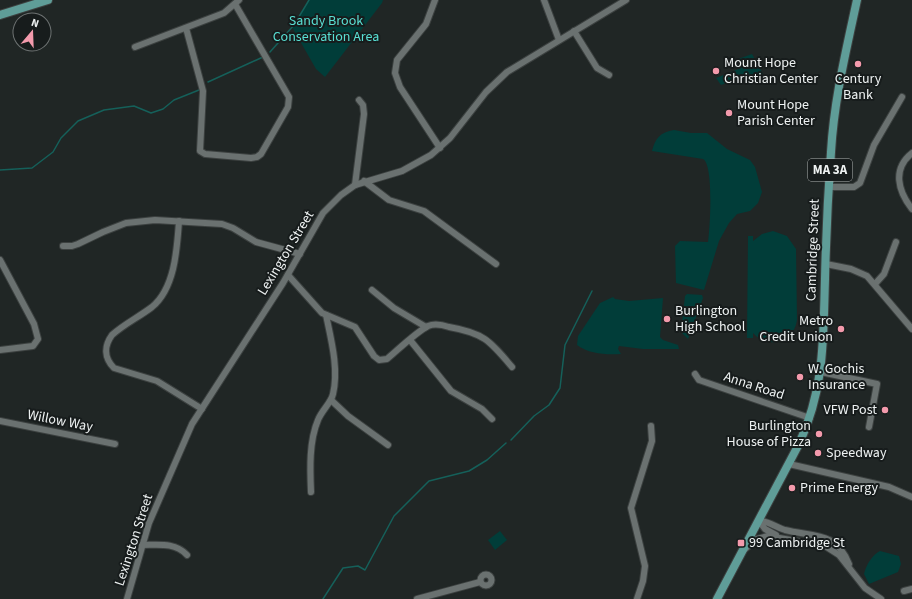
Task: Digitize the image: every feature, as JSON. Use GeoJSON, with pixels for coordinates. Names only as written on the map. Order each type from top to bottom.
{"type":"FeatureCollection","features":[{"type":"Feature","properties":{"kind":"main road"},"geometry":{"type":"LineString","coordinates":[[0,15],[48,0]]}},
{"type":"Feature","properties":{"kind":"main road","name":"Cambridge Street"},"geometry":{"type":"LineString","coordinates":[[717,599],[789,464],[810,418],[821,372],[833,116],[857,0]]}},
{"type":"Feature","properties":{"kind":"street"},"geometry":{"type":"LineString","coordinates":[[435,0],[426,24],[397,60],[396,73],[400,87],[440,148]]}},
{"type":"Feature","properties":{"kind":"street"},"geometry":{"type":"LineString","coordinates":[[544,0],[559,40]]}},
{"type":"Feature","properties":{"kind":"street","name":"Lexington Street"},"geometry":{"type":"LineString","coordinates":[[127,599],[149,524],[179,452],[202,409],[288,275],[323,213],[341,195],[355,185],[408,168],[425,160],[440,148],[498,80],[516,65],[626,0]]}},
{"type":"Feature","properties":{"kind":"street"},"geometry":{"type":"LineString","coordinates":[[135,47],[227,12],[237,2],[289,97],[288,107],[258,157],[251,158],[205,154],[200,151],[204,91],[186,28]]}},
{"type":"Feature","properties":{"kind":"street"},"geometry":{"type":"LineString","coordinates":[[574,31],[597,68],[609,75]]}},
{"type":"Feature","properties":{"kind":"street"},"geometry":{"type":"LineString","coordinates":[[829,187],[854,188],[860,183],[874,145],[902,97]]}},
{"type":"Feature","properties":{"kind":"street"},"geometry":{"type":"LineString","coordinates":[[355,185],[364,114],[363,104],[359,100]]}},
{"type":"Feature","properties":{"kind":"street"},"geometry":{"type":"LineString","coordinates":[[912,153],[903,164],[898,177],[902,192],[912,209]]}},
{"type":"Feature","properties":{"kind":"street"},"geometry":{"type":"LineString","coordinates":[[364,182],[389,200],[424,211],[496,264]]}},
{"type":"Feature","properties":{"kind":"street"},"geometry":{"type":"LineString","coordinates":[[63,246],[78,244],[126,223],[146,220],[179,221],[222,224],[234,228],[256,242],[300,254]]}},
{"type":"Feature","properties":{"kind":"street"},"geometry":{"type":"LineString","coordinates":[[179,221],[178,238],[171,276],[165,293],[151,307],[112,335],[108,341],[106,353],[114,368],[157,381],[202,409]]}},
{"type":"Feature","properties":{"kind":"street"},"geometry":{"type":"LineString","coordinates":[[875,284],[884,274],[896,242]]}},
{"type":"Feature","properties":{"kind":"street"},"geometry":{"type":"LineString","coordinates":[[0,350],[33,346],[37,343],[38,339],[34,324],[1,263]]}},
{"type":"Feature","properties":{"kind":"street"},"geometry":{"type":"LineString","coordinates":[[826,264],[859,271],[867,276],[912,328]]}},
{"type":"Feature","properties":{"kind":"street"},"geometry":{"type":"LineString","coordinates":[[288,275],[326,315],[355,327],[374,356],[379,360],[387,359],[426,327],[438,325],[478,334],[490,341],[512,367]]}},
{"type":"Feature","properties":{"kind":"street"},"geometry":{"type":"LineString","coordinates":[[372,290],[394,308],[426,327]]}},
{"type":"Feature","properties":{"kind":"street"},"geometry":{"type":"LineString","coordinates":[[311,492],[315,428],[322,411],[331,400],[334,386],[332,346],[326,315]]}},
{"type":"Feature","properties":{"kind":"street"},"geometry":{"type":"LineString","coordinates":[[410,340],[451,391],[482,409],[492,419]]}},
{"type":"Feature","properties":{"kind":"street"},"geometry":{"type":"LineString","coordinates":[[821,372],[877,384],[869,427]]}},
{"type":"Feature","properties":{"kind":"street","name":"Anna Road"},"geometry":{"type":"LineString","coordinates":[[695,374],[699,380],[810,418]]}},
{"type":"Feature","properties":{"kind":"street"},"geometry":{"type":"LineString","coordinates":[[331,400],[348,416],[388,445]]}},
{"type":"Feature","properties":{"kind":"street","name":"Willow Way"},"geometry":{"type":"LineString","coordinates":[[0,421],[115,444]]}},
{"type":"Feature","properties":{"kind":"street"},"geometry":{"type":"LineString","coordinates":[[637,599],[643,581],[645,566],[632,508],[652,442],[651,426]]}},
{"type":"Feature","properties":{"kind":"street"},"geometry":{"type":"LineString","coordinates":[[789,464],[889,487],[912,497]]}},
{"type":"Feature","properties":{"kind":"street"},"geometry":{"type":"LineString","coordinates":[[758,522],[765,529],[788,539]]}},
{"type":"Feature","properties":{"kind":"street"},"geometry":{"type":"LineString","coordinates":[[758,522],[766,522],[788,530],[827,538],[841,550],[851,569]]}},
{"type":"Feature","properties":{"kind":"street"},"geometry":{"type":"LineString","coordinates":[[742,551],[756,540],[764,536],[825,546],[836,553],[851,569],[865,588],[881,599]]}},
{"type":"Feature","properties":{"kind":"street"},"geometry":{"type":"LineString","coordinates":[[142,545],[174,546],[182,550],[187,555]]}},
{"type":"Feature","properties":{"kind":"street"},"geometry":{"type":"LineString","coordinates":[[417,599],[480,582]]}},
{"type":"Feature","properties":{"kind":"street"},"geometry":{"type":"LineString","coordinates":[[904,591],[912,589]]}},
{"type":"Feature","properties":{"kind":"green space","name":"Sandy Brook Conservation Area"},"geometry":{"type":"Polygon","coordinates":[[[309,0],[383,0],[325,77],[316,69],[292,27],[309,0]]]}},
{"type":"Feature","properties":{"kind":"green space"},"geometry":{"type":"Polygon","coordinates":[[[752,54],[763,74],[744,80],[742,77],[721,85],[716,78],[741,68],[738,59],[752,54]]]}},
{"type":"Feature","properties":{"kind":"green space"},"geometry":{"type":"Polygon","coordinates":[[[674,130],[691,133],[707,133],[727,149],[750,160],[755,167],[762,192],[758,203],[750,211],[737,214],[729,223],[719,241],[704,290],[676,283],[675,246],[680,241],[708,242],[710,224],[709,173],[703,159],[652,151],[655,143],[662,134],[674,130]]]}},
{"type":"Feature","properties":{"kind":"green space"},"geometry":{"type":"Polygon","coordinates":[[[773,231],[787,236],[796,249],[797,319],[791,334],[780,341],[773,342],[759,338],[753,333],[753,338],[747,338],[748,236],[753,236],[753,241],[762,234],[773,231]]]}},
{"type":"Feature","properties":{"kind":"green space"},"geometry":{"type":"Polygon","coordinates":[[[687,294],[702,295],[703,298],[688,339],[681,332],[685,296],[687,294]]]}},
{"type":"Feature","properties":{"kind":"green space"},"geometry":{"type":"Polygon","coordinates":[[[613,297],[615,299],[629,301],[663,298],[660,337],[663,340],[678,345],[679,349],[643,349],[619,346],[618,349],[621,354],[609,354],[592,352],[577,345],[578,336],[600,303],[613,297]]]}},
{"type":"Feature","properties":{"kind":"green space"},"geometry":{"type":"Polygon","coordinates":[[[500,531],[507,540],[495,550],[488,540],[500,531]]]}},
{"type":"Feature","properties":{"kind":"green space"},"geometry":{"type":"Polygon","coordinates":[[[880,551],[899,556],[901,564],[898,572],[869,584],[864,574],[865,571],[872,558],[880,551]]]}},
{"type":"Feature","properties":{"kind":"waterway"},"geometry":{"type":"LineString","coordinates":[[270,52],[294,25],[309,0]]}},
{"type":"Feature","properties":{"kind":"waterway"},"geometry":{"type":"LineString","coordinates":[[208,82],[263,57]]}},
{"type":"Feature","properties":{"kind":"waterway"},"geometry":{"type":"LineString","coordinates":[[0,170],[32,168],[53,152],[61,138],[78,121],[104,110],[134,106],[151,113],[163,109],[174,100],[199,90]]}},
{"type":"Feature","properties":{"kind":"waterway"},"geometry":{"type":"LineString","coordinates":[[511,440],[534,416],[549,405],[560,388],[565,345],[592,291]]}},
{"type":"Feature","properties":{"kind":"waterway"},"geometry":{"type":"LineString","coordinates":[[323,599],[343,568],[358,566],[365,570],[394,516],[429,481],[469,471],[487,460],[506,443]]}},
{"type":"Feature","properties":{"kind":"place","name":"Century Bank"},"geometry":{"type":"Point","coordinates":[858,64]}},
{"type":"Feature","properties":{"kind":"place","name":"Mount Hope Christian Center"},"geometry":{"type":"Point","coordinates":[716,71]}},
{"type":"Feature","properties":{"kind":"place","name":"Mount Hope Parish Center"},"geometry":{"type":"Point","coordinates":[729,113]}},
{"type":"Feature","properties":{"kind":"place","name":"Burlington High School"},"geometry":{"type":"Point","coordinates":[667,319]}},
{"type":"Feature","properties":{"kind":"place","name":"Metro Credit Union"},"geometry":{"type":"Point","coordinates":[841,329]}},
{"type":"Feature","properties":{"kind":"place","name":"W. Gochis Insurance"},"geometry":{"type":"Point","coordinates":[800,377]}},
{"type":"Feature","properties":{"kind":"place","name":"VFW Post"},"geometry":{"type":"Point","coordinates":[885,410]}},
{"type":"Feature","properties":{"kind":"place","name":"Burlington House of Pizza"},"geometry":{"type":"Point","coordinates":[819,434]}},
{"type":"Feature","properties":{"kind":"place","name":"Speedway"},"geometry":{"type":"Point","coordinates":[818,453]}},
{"type":"Feature","properties":{"kind":"place","name":"Prime Energy"},"geometry":{"type":"Point","coordinates":[792,488]}},
{"type":"Feature","properties":{"kind":"place","name":"99 Cambridge St"},"geometry":{"type":"Point","coordinates":[741,543]}}]}
